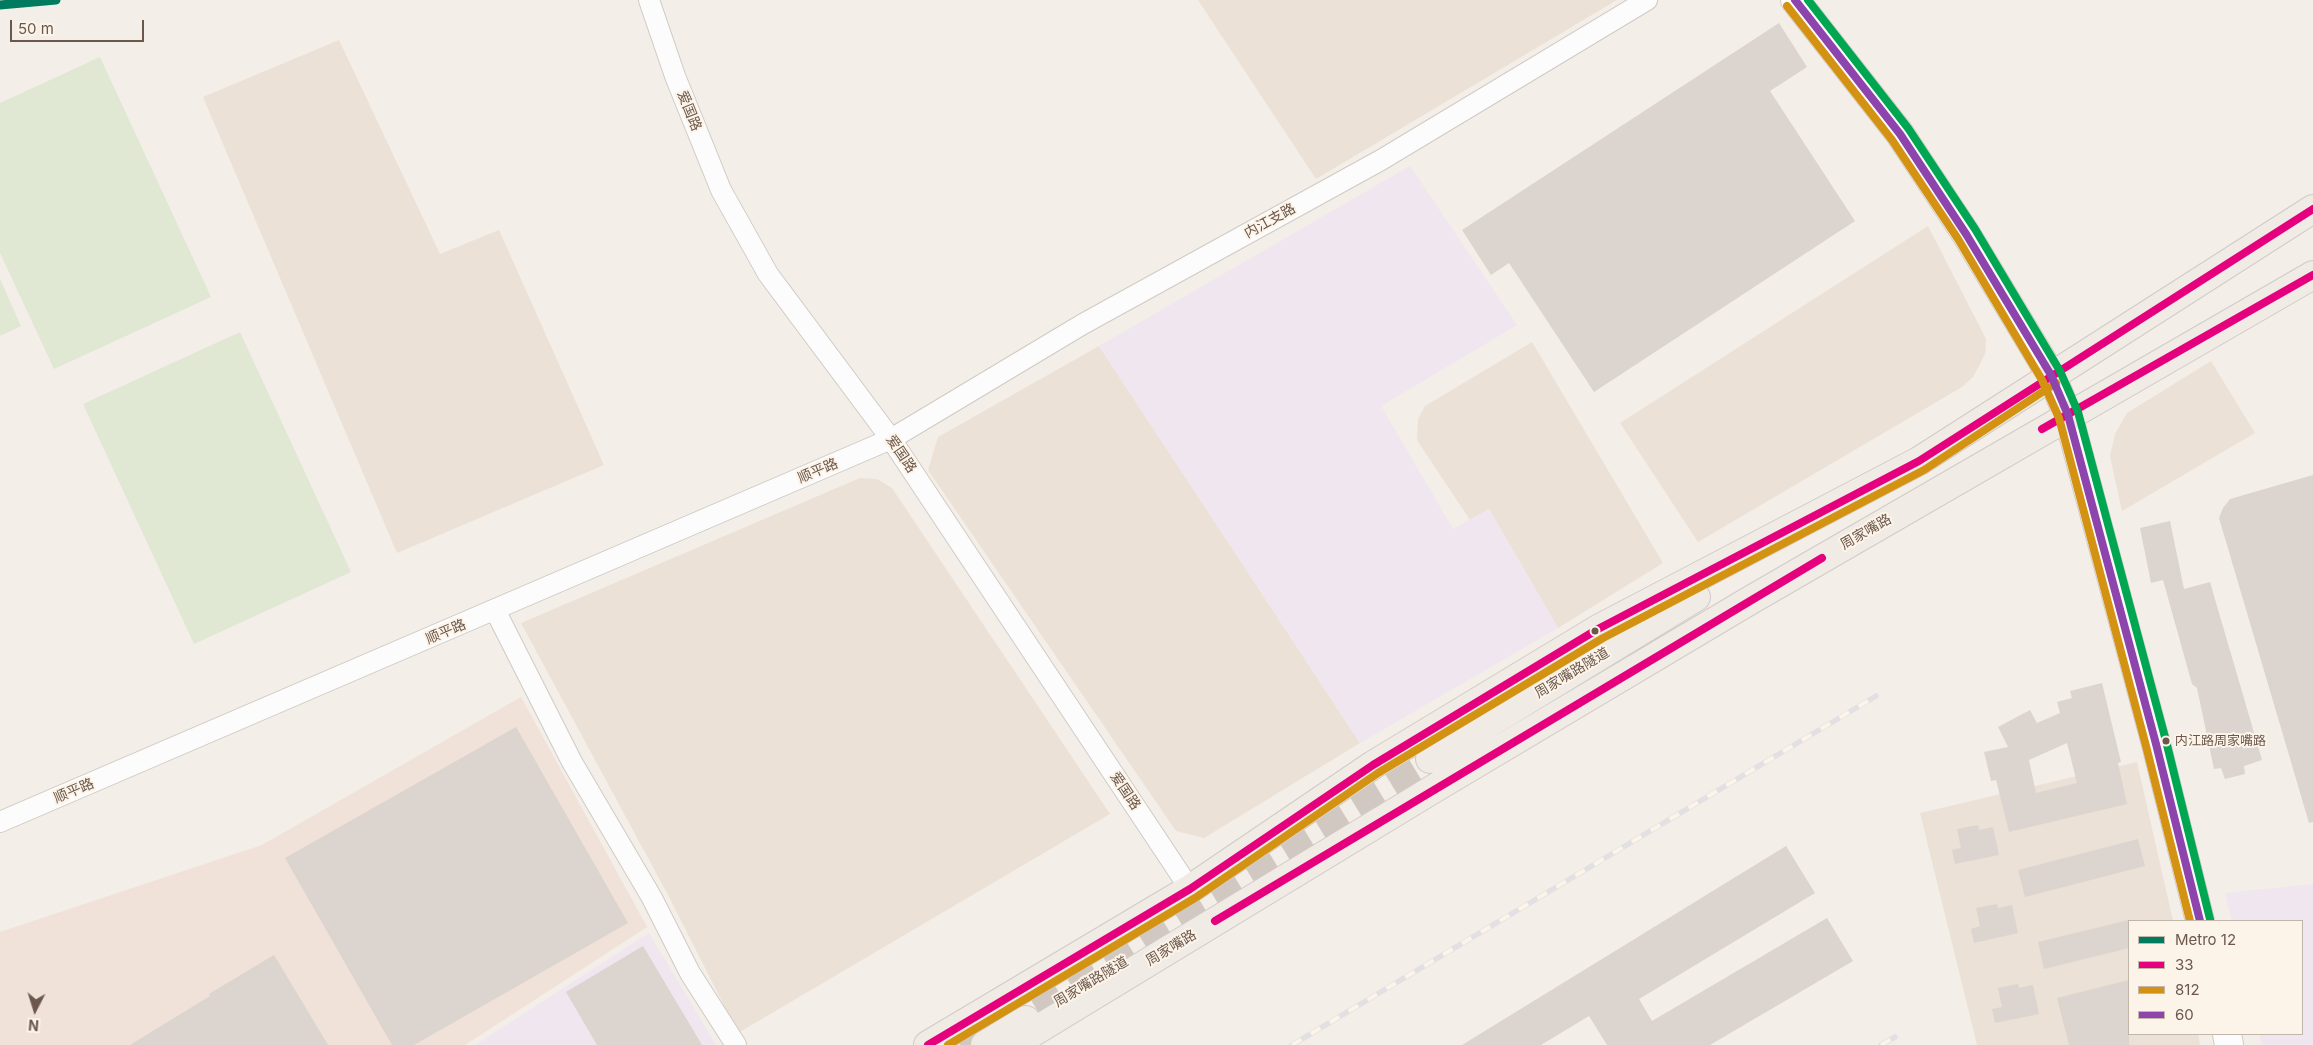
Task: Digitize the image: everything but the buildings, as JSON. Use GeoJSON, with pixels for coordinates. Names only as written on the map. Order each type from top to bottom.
{"type":"FeatureCollection","features":[{"type":"Feature","properties":{"kind":"main road"},"geometry":{"type":"LineString","coordinates":[[928,1045],[1190,889],[1373,765],[1598,629],[1919,461],[2313,209]]}},
{"type":"Feature","properties":{"kind":"main road","name":"周家嘴路"},"geometry":{"type":"LineString","coordinates":[[1012,1045],[1435,788],[2068,415],[2313,275]]}},
{"type":"Feature","properties":{"kind":"main road","name":"周家嘴路隧道"},"geometry":{"type":"LineString","coordinates":[[1430,759],[1919,461]]}},
{"type":"Feature","properties":{"kind":"main road","name":"周家嘴路隧道"},"geometry":{"type":"LineString","coordinates":[[985,1045],[1299,861],[1435,788]]}},
{"type":"Feature","properties":{"kind":"street","name":"爱国路"},"geometry":{"type":"LineString","coordinates":[[649,0],[675,76],[721,190],[768,274],[891,439],[1190,889]]}},
{"type":"Feature","properties":{"kind":"street","name":"内江支路"},"geometry":{"type":"LineString","coordinates":[[891,439],[1083,324],[1381,160],[1647,0]]}},
{"type":"Feature","properties":{"kind":"street"},"geometry":{"type":"LineString","coordinates":[[1795,0],[1900,134],[1966,234],[2051,375],[2068,415],[2156,744],[2200,920]]}},
{"type":"Feature","properties":{"kind":"street","name":"顺平路"},"geometry":{"type":"LineString","coordinates":[[0,822],[891,439]]}},
{"type":"Feature","properties":{"kind":"street"},"geometry":{"type":"LineString","coordinates":[[495,610],[572,762],[652,898],[690,974],[736,1045]]}},
{"type":"Feature","properties":{"kind":"shaded area"},"geometry":{"type":"Polygon","coordinates":[[[1198,0],[1617,0],[1316,179],[1198,0]]]}},
{"type":"Feature","properties":{"kind":"shaded area"},"geometry":{"type":"Polygon","coordinates":[[[339,40],[440,254],[499,230],[604,465],[397,553],[203,97],[339,40]]]}},
{"type":"Feature","properties":{"kind":"shaded area"},"geometry":{"type":"Polygon","coordinates":[[[1410,166],[1517,325],[1381,406],[1453,529],[1489,509],[1558,628],[1360,743],[1099,346],[1410,166]]]}},
{"type":"Feature","properties":{"kind":"shaded area"},"geometry":{"type":"Polygon","coordinates":[[[1928,226],[1986,339],[1985,354],[1973,377],[1962,387],[1698,542],[1620,423],[1928,226]]]}},
{"type":"Feature","properties":{"kind":"shaded area"},"geometry":{"type":"Polygon","coordinates":[[[1532,342],[1663,563],[1558,628],[1489,509],[1470,520],[1417,440],[1418,419],[1425,406],[1532,342]]]}},
{"type":"Feature","properties":{"kind":"shaded area"},"geometry":{"type":"Polygon","coordinates":[[[1099,346],[1360,743],[1204,838],[1176,831],[928,470],[938,437],[1099,346]]]}},
{"type":"Feature","properties":{"kind":"shaded area"},"geometry":{"type":"Polygon","coordinates":[[[2211,361],[2255,433],[2122,511],[2110,456],[2115,434],[2127,413],[2211,361]]]}},
{"type":"Feature","properties":{"kind":"shaded area"},"geometry":{"type":"Polygon","coordinates":[[[860,478],[877,479],[892,488],[1110,814],[738,1033],[668,895],[521,623],[860,478]]]}},
{"type":"Feature","properties":{"kind":"shaded area"},"geometry":{"type":"Polygon","coordinates":[[[521,697],[647,927],[465,1045],[0,1045],[0,932],[262,845],[521,697]]]}},
{"type":"Feature","properties":{"kind":"shaded area"},"geometry":{"type":"Polygon","coordinates":[[[2137,762],[2173,920],[2128,920],[2128,1035],[2198,1035],[2200,1045],[1977,1045],[1920,813],[2137,762]]]}},
{"type":"Feature","properties":{"kind":"shaded area"},"geometry":{"type":"Polygon","coordinates":[[[2313,884],[2313,1045],[2262,1045],[2259,1035],[2303,1035],[2303,920],[2232,920],[2225,893],[2313,884]]]}},
{"type":"Feature","properties":{"kind":"shaded area"},"geometry":{"type":"Polygon","coordinates":[[[649,933],[716,1045],[475,1045],[649,933]]]}},
{"type":"Feature","properties":{"kind":"green space"},"geometry":{"type":"Polygon","coordinates":[[[100,57],[211,297],[54,369],[0,253],[0,103],[100,57]]]}},
{"type":"Feature","properties":{"kind":"green space"},"geometry":{"type":"Polygon","coordinates":[[[0,279],[21,326],[0,336],[0,279]]]}},
{"type":"Feature","properties":{"kind":"green space"},"geometry":{"type":"Polygon","coordinates":[[[240,332],[351,572],[194,644],[83,404],[240,332]]]}},
{"type":"Feature","properties":{"kind":"tunnel"},"geometry":{"type":"LineString","coordinates":[[960,1045],[1430,759]]}},
{"type":"Feature","properties":{"kind":"railway"},"geometry":{"type":"LineString","coordinates":[[1292,1045],[1876,696]]}},
{"type":"Feature","properties":{"kind":"railway"},"geometry":{"type":"LineString","coordinates":[[1881,1045],[1895,1037]]}},
{"type":"Feature","properties":{"kind":"metro line","name":"12"},"geometry":{"type":"LineString","coordinates":[[0,5],[56,0]]}},
{"type":"Feature","properties":{"kind":"transit line","name":"60"},"geometry":{"type":"LineString","coordinates":[[1795,0],[1900,134],[1966,234],[2051,375],[2068,415],[2156,744],[2200,920]]}},
{"type":"Feature","properties":{"kind":"transit line"},"geometry":{"type":"LineString","coordinates":[[1808,0],[1908,128],[1975,229],[2060,371],[2078,412],[2166,741],[2210,919]]}},
{"type":"Feature","properties":{"kind":"transit line","name":"812"},"geometry":{"type":"LineString","coordinates":[[1787,6],[1892,140],[1958,239],[2042,380],[2059,418],[2146,746],[2190,920]]}},
{"type":"Feature","properties":{"kind":"transit line","name":"33"},"geometry":{"type":"LineString","coordinates":[[928,1045],[1190,889],[1373,765],[1598,629],[1919,461],[2313,209]]}},
{"type":"Feature","properties":{"kind":"transit line","name":"33"},"geometry":{"type":"LineString","coordinates":[[2042,429],[2313,275]]}},
{"type":"Feature","properties":{"kind":"transit line","name":"812"},"geometry":{"type":"LineString","coordinates":[[948,1045],[1195,898],[1378,773],[1603,638],[1924,470],[2056,383]]}},
{"type":"Feature","properties":{"kind":"transit line","name":"33"},"geometry":{"type":"LineString","coordinates":[[1215,921],[1822,558]]}},
{"type":"Feature","properties":{"kind":"place","name":"内江路周家嘴路"},"geometry":{"type":"Point","coordinates":[2166,741]}}]}
